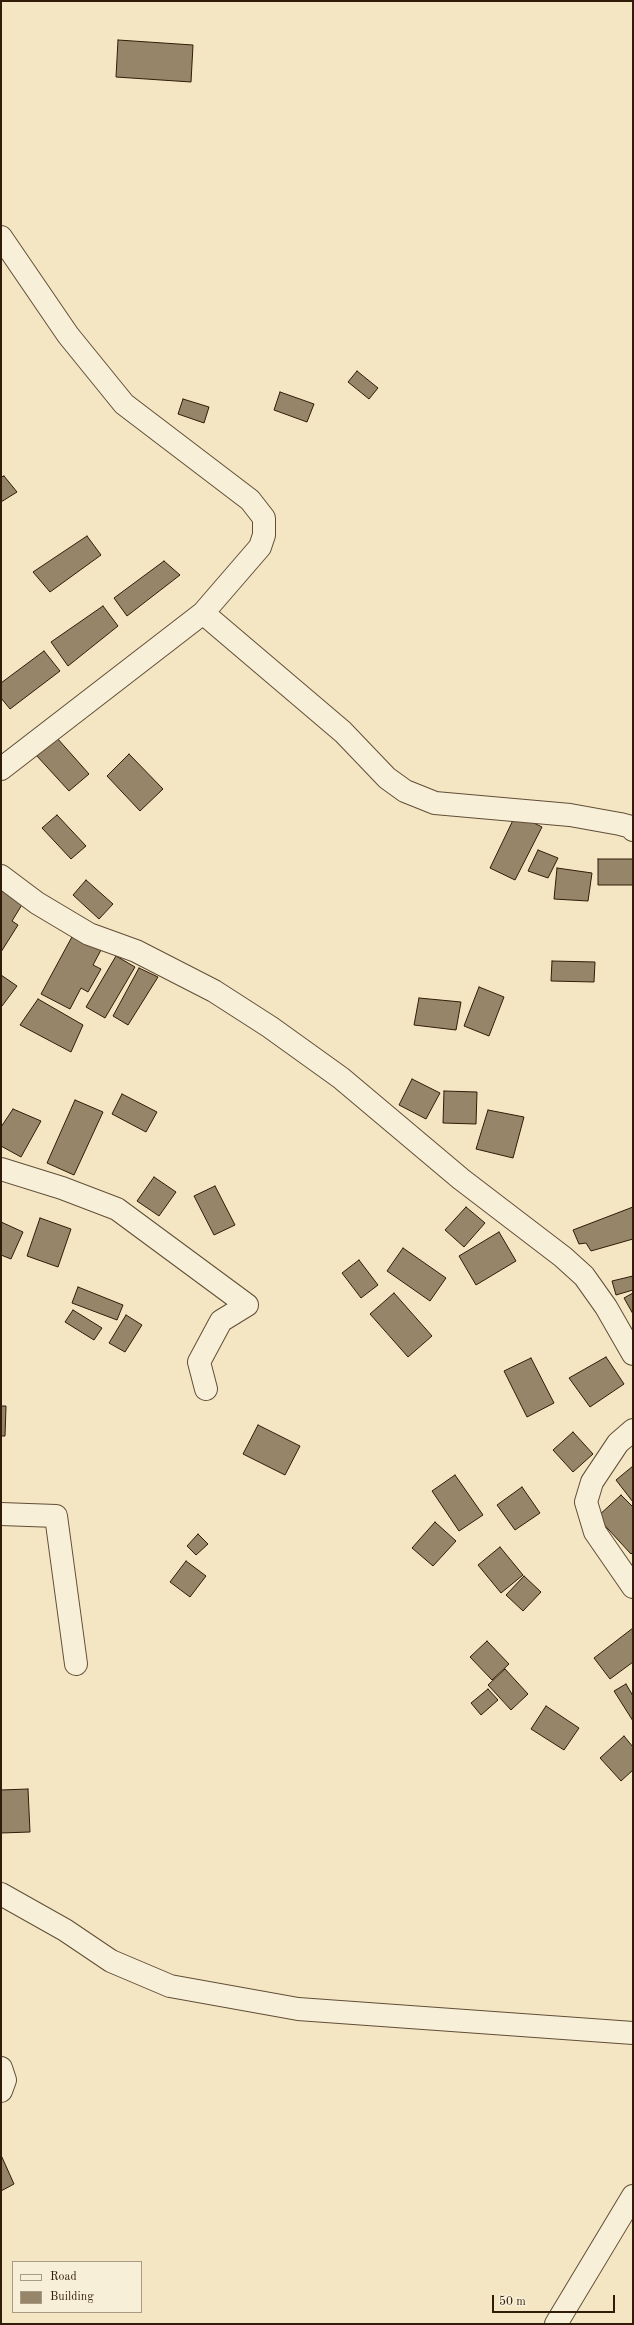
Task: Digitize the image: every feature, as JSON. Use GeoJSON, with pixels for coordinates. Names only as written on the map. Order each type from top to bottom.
{"type":"FeatureCollection","features":[{"type":"Feature","properties":{"kind":"street"},"geometry":{"type":"LineString","coordinates":[[1,237],[68,335],[124,404],[231,484],[250,500],[264,518],[264,535],[260,548],[204,613],[1,769]]}},
{"type":"Feature","properties":{"kind":"street"},"geometry":{"type":"LineString","coordinates":[[204,613],[343,732],[387,778],[405,791],[435,803],[570,815],[620,824],[632,827],[633,830]]}},
{"type":"Feature","properties":{"kind":"street"},"geometry":{"type":"LineString","coordinates":[[1,876],[42,906],[89,934],[136,951],[214,991],[270,1027],[341,1078],[461,1179],[563,1257],[584,1276],[606,1307],[633,1354]]}},
{"type":"Feature","properties":{"kind":"street"},"geometry":{"type":"LineString","coordinates":[[1,1169],[62,1188],[117,1208],[247,1305],[221,1321],[199,1362],[206,1389]]}},
{"type":"Feature","properties":{"kind":"street"},"geometry":{"type":"LineString","coordinates":[[633,1430],[618,1443],[592,1482],[586,1502],[595,1532],[633,1587]]}},
{"type":"Feature","properties":{"kind":"street"},"geometry":{"type":"LineString","coordinates":[[1,1514],[56,1516],[76,1664]]}},
{"type":"Feature","properties":{"kind":"street"},"geometry":{"type":"LineString","coordinates":[[1,1894],[65,1930],[111,1961],[170,1986],[298,2009],[633,2033]]}},
{"type":"Feature","properties":{"kind":"street"},"geometry":{"type":"LineString","coordinates":[[1,2068],[5,2080],[1,2092]]}},
{"type":"Feature","properties":{"kind":"street"},"geometry":{"type":"LineString","coordinates":[[556,2324],[633,2196]]}},
{"type":"Feature","properties":{"kind":"building"},"geometry":{"type":"Polygon","coordinates":[[[118,40],[193,45],[191,82],[116,77],[118,40]]]}},
{"type":"Feature","properties":{"kind":"building"},"geometry":{"type":"Polygon","coordinates":[[[357,371],[378,388],[369,399],[348,382],[357,371]]]}},
{"type":"Feature","properties":{"kind":"building"},"geometry":{"type":"Polygon","coordinates":[[[280,392],[314,404],[307,422],[274,410],[280,392]]]}},
{"type":"Feature","properties":{"kind":"building"},"geometry":{"type":"Polygon","coordinates":[[[183,399],[209,407],[204,423],[178,414],[183,399]]]}},
{"type":"Feature","properties":{"kind":"building"},"geometry":{"type":"Polygon","coordinates":[[[4,476],[17,492],[1,502],[1,477],[4,476]]]}},
{"type":"Feature","properties":{"kind":"building"},"geometry":{"type":"Polygon","coordinates":[[[87,536],[101,555],[50,592],[33,572],[87,536]]]}},
{"type":"Feature","properties":{"kind":"building"},"geometry":{"type":"Polygon","coordinates":[[[164,561],[180,575],[127,616],[114,598],[164,561]]]}},
{"type":"Feature","properties":{"kind":"building"},"geometry":{"type":"Polygon","coordinates":[[[103,606],[118,626],[68,666],[51,642],[103,606]]]}},
{"type":"Feature","properties":{"kind":"building"},"geometry":{"type":"Polygon","coordinates":[[[44,651],[60,671],[10,709],[1,698],[1,683],[44,651]]]}},
{"type":"Feature","properties":{"kind":"building"},"geometry":{"type":"Polygon","coordinates":[[[57,738],[89,774],[69,791],[36,755],[57,738]]]}},
{"type":"Feature","properties":{"kind":"building"},"geometry":{"type":"Polygon","coordinates":[[[129,754],[163,789],[140,811],[107,776],[129,754]]]}},
{"type":"Feature","properties":{"kind":"building"},"geometry":{"type":"Polygon","coordinates":[[[516,814],[542,827],[515,880],[490,868],[516,814]]]}},
{"type":"Feature","properties":{"kind":"building"},"geometry":{"type":"Polygon","coordinates":[[[57,815],[86,846],[71,859],[42,828],[57,815]]]}},
{"type":"Feature","properties":{"kind":"building"},"geometry":{"type":"Polygon","coordinates":[[[538,850],[558,858],[548,878],[528,871],[538,850]]]}},
{"type":"Feature","properties":{"kind":"building"},"geometry":{"type":"Polygon","coordinates":[[[598,859],[633,859],[633,885],[598,885],[598,859]]]}},
{"type":"Feature","properties":{"kind":"building"},"geometry":{"type":"Polygon","coordinates":[[[557,868],[592,873],[588,901],[554,899],[557,868]]]}},
{"type":"Feature","properties":{"kind":"building"},"geometry":{"type":"Polygon","coordinates":[[[86,880],[113,904],[99,919],[73,895],[86,880]]]}},
{"type":"Feature","properties":{"kind":"building"},"geometry":{"type":"Polygon","coordinates":[[[1,890],[23,903],[12,921],[18,925],[1,952],[1,890]]]}},
{"type":"Feature","properties":{"kind":"building"},"geometry":{"type":"Polygon","coordinates":[[[73,935],[101,950],[93,965],[101,969],[88,992],[81,988],[70,1009],[41,994],[73,935]]]}},
{"type":"Feature","properties":{"kind":"building"},"geometry":{"type":"Polygon","coordinates":[[[116,956],[135,967],[105,1018],[86,1007],[116,956]]]}},
{"type":"Feature","properties":{"kind":"building"},"geometry":{"type":"Polygon","coordinates":[[[552,961],[595,962],[594,982],[551,981],[552,961]]]}},
{"type":"Feature","properties":{"kind":"building"},"geometry":{"type":"Polygon","coordinates":[[[139,968],[158,977],[128,1025],[113,1016],[139,968]]]}},
{"type":"Feature","properties":{"kind":"building"},"geometry":{"type":"Polygon","coordinates":[[[1,975],[17,986],[2,1006],[1,1005],[1,975]]]}},
{"type":"Feature","properties":{"kind":"building"},"geometry":{"type":"Polygon","coordinates":[[[479,987],[504,997],[489,1036],[464,1026],[479,987]]]}},
{"type":"Feature","properties":{"kind":"building"},"geometry":{"type":"Polygon","coordinates":[[[419,998],[461,1002],[456,1030],[414,1025],[419,998]]]}},
{"type":"Feature","properties":{"kind":"building"},"geometry":{"type":"Polygon","coordinates":[[[38,999],[83,1025],[71,1052],[20,1025],[38,999]]]}},
{"type":"Feature","properties":{"kind":"building"},"geometry":{"type":"Polygon","coordinates":[[[412,1079],[440,1093],[426,1119],[399,1105],[412,1079]]]}},
{"type":"Feature","properties":{"kind":"building"},"geometry":{"type":"Polygon","coordinates":[[[444,1091],[477,1092],[476,1124],[443,1123],[444,1091]]]}},
{"type":"Feature","properties":{"kind":"building"},"geometry":{"type":"Polygon","coordinates":[[[122,1094],[157,1112],[146,1132],[112,1114],[122,1094]]]}},
{"type":"Feature","properties":{"kind":"building"},"geometry":{"type":"Polygon","coordinates":[[[75,1100],[103,1112],[74,1175],[47,1163],[75,1100]]]}},
{"type":"Feature","properties":{"kind":"building"},"geometry":{"type":"Polygon","coordinates":[[[13,1109],[41,1121],[21,1157],[1,1146],[1,1127],[13,1109]]]}},
{"type":"Feature","properties":{"kind":"building"},"geometry":{"type":"Polygon","coordinates":[[[488,1110],[524,1117],[513,1158],[476,1149],[488,1110]]]}},
{"type":"Feature","properties":{"kind":"building"},"geometry":{"type":"Polygon","coordinates":[[[154,1177],[176,1192],[159,1216],[137,1201],[154,1177]]]}},
{"type":"Feature","properties":{"kind":"building"},"geometry":{"type":"Polygon","coordinates":[[[215,1186],[235,1225],[214,1235],[194,1196],[215,1186]]]}},
{"type":"Feature","properties":{"kind":"building"},"geometry":{"type":"Polygon","coordinates":[[[466,1207],[485,1223],[464,1247],[445,1230],[466,1207]]]}},
{"type":"Feature","properties":{"kind":"building"},"geometry":{"type":"Polygon","coordinates":[[[633,1207],[633,1239],[591,1251],[586,1243],[579,1244],[573,1230],[633,1207]]]}},
{"type":"Feature","properties":{"kind":"building"},"geometry":{"type":"Polygon","coordinates":[[[40,1218],[71,1229],[58,1267],[27,1256],[40,1218]]]}},
{"type":"Feature","properties":{"kind":"building"},"geometry":{"type":"Polygon","coordinates":[[[1,1222],[23,1232],[11,1259],[1,1255],[1,1222]]]}},
{"type":"Feature","properties":{"kind":"building"},"geometry":{"type":"Polygon","coordinates":[[[499,1232],[516,1261],[476,1285],[459,1256],[499,1232]]]}},
{"type":"Feature","properties":{"kind":"building"},"geometry":{"type":"Polygon","coordinates":[[[403,1248],[446,1278],[430,1301],[387,1271],[403,1248]]]}},
{"type":"Feature","properties":{"kind":"building"},"geometry":{"type":"Polygon","coordinates":[[[359,1260],[378,1285],[361,1298],[342,1273],[359,1260]]]}},
{"type":"Feature","properties":{"kind":"building"},"geometry":{"type":"Polygon","coordinates":[[[633,1276],[633,1290],[616,1295],[612,1281],[633,1276]]]}},
{"type":"Feature","properties":{"kind":"building"},"geometry":{"type":"Polygon","coordinates":[[[78,1287],[123,1305],[117,1320],[72,1303],[78,1287]]]}},
{"type":"Feature","properties":{"kind":"building"},"geometry":{"type":"Polygon","coordinates":[[[394,1293],[432,1336],[408,1357],[370,1314],[394,1293]]]}},
{"type":"Feature","properties":{"kind":"building"},"geometry":{"type":"Polygon","coordinates":[[[633,1293],[633,1314],[624,1298],[633,1293]]]}},
{"type":"Feature","properties":{"kind":"building"},"geometry":{"type":"Polygon","coordinates":[[[73,1310],[102,1328],[94,1340],[65,1322],[73,1310]]]}},
{"type":"Feature","properties":{"kind":"building"},"geometry":{"type":"Polygon","coordinates":[[[126,1315],[142,1325],[125,1352],[109,1343],[126,1315]]]}},
{"type":"Feature","properties":{"kind":"building"},"geometry":{"type":"Polygon","coordinates":[[[606,1357],[624,1384],[590,1407],[569,1378],[606,1357]]]}},
{"type":"Feature","properties":{"kind":"building"},"geometry":{"type":"Polygon","coordinates":[[[531,1358],[554,1403],[527,1417],[504,1371],[531,1358]]]}},
{"type":"Feature","properties":{"kind":"building"},"geometry":{"type":"Polygon","coordinates":[[[1,1406],[6,1406],[5,1436],[1,1436],[1,1406]]]}},
{"type":"Feature","properties":{"kind":"building"},"geometry":{"type":"Polygon","coordinates":[[[258,1425],[300,1446],[285,1475],[243,1454],[258,1425]]]}},
{"type":"Feature","properties":{"kind":"building"},"geometry":{"type":"Polygon","coordinates":[[[573,1432],[593,1454],[573,1472],[553,1450],[573,1432]]]}},
{"type":"Feature","properties":{"kind":"building"},"geometry":{"type":"Polygon","coordinates":[[[633,1466],[633,1502],[616,1480],[633,1466]]]}},
{"type":"Feature","properties":{"kind":"building"},"geometry":{"type":"Polygon","coordinates":[[[455,1475],[483,1515],[459,1531],[432,1491],[455,1475]]]}},
{"type":"Feature","properties":{"kind":"building"},"geometry":{"type":"Polygon","coordinates":[[[522,1487],[540,1513],[515,1530],[497,1505],[522,1487]]]}},
{"type":"Feature","properties":{"kind":"building"},"geometry":{"type":"Polygon","coordinates":[[[621,1495],[633,1507],[633,1552],[631,1554],[597,1517],[621,1495]]]}},
{"type":"Feature","properties":{"kind":"building"},"geometry":{"type":"Polygon","coordinates":[[[435,1522],[456,1541],[433,1566],[412,1548],[435,1522]]]}},
{"type":"Feature","properties":{"kind":"building"},"geometry":{"type":"Polygon","coordinates":[[[198,1534],[208,1544],[196,1555],[187,1546],[198,1534]]]}},
{"type":"Feature","properties":{"kind":"building"},"geometry":{"type":"Polygon","coordinates":[[[500,1547],[523,1575],[501,1593],[478,1565],[500,1547]]]}},
{"type":"Feature","properties":{"kind":"building"},"geometry":{"type":"Polygon","coordinates":[[[186,1561],[206,1576],[190,1597],[170,1582],[186,1561]]]}},
{"type":"Feature","properties":{"kind":"building"},"geometry":{"type":"Polygon","coordinates":[[[524,1576],[541,1592],[523,1611],[506,1595],[524,1576]]]}},
{"type":"Feature","properties":{"kind":"building"},"geometry":{"type":"Polygon","coordinates":[[[633,1628],[633,1662],[610,1679],[594,1658],[633,1628]]]}},
{"type":"Feature","properties":{"kind":"building"},"geometry":{"type":"Polygon","coordinates":[[[487,1641],[509,1664],[492,1680],[470,1657],[487,1641]]]}},
{"type":"Feature","properties":{"kind":"building"},"geometry":{"type":"Polygon","coordinates":[[[505,1669],[528,1694],[511,1710],[488,1685],[505,1669]]]}},
{"type":"Feature","properties":{"kind":"building"},"geometry":{"type":"Polygon","coordinates":[[[626,1684],[633,1696],[633,1721],[614,1691],[626,1684]]]}},
{"type":"Feature","properties":{"kind":"building"},"geometry":{"type":"Polygon","coordinates":[[[488,1689],[498,1700],[481,1715],[471,1703],[488,1689]]]}},
{"type":"Feature","properties":{"kind":"building"},"geometry":{"type":"Polygon","coordinates":[[[546,1706],[579,1728],[564,1750],[531,1729],[546,1706]]]}},
{"type":"Feature","properties":{"kind":"building"},"geometry":{"type":"Polygon","coordinates":[[[624,1736],[633,1747],[633,1770],[621,1781],[600,1758],[624,1736]]]}},
{"type":"Feature","properties":{"kind":"building"},"geometry":{"type":"Polygon","coordinates":[[[28,1789],[30,1832],[1,1833],[1,1790],[28,1789]]]}},
{"type":"Feature","properties":{"kind":"building"},"geometry":{"type":"Polygon","coordinates":[[[1,2155],[14,2184],[1,2191],[1,2155]]]}}]}
